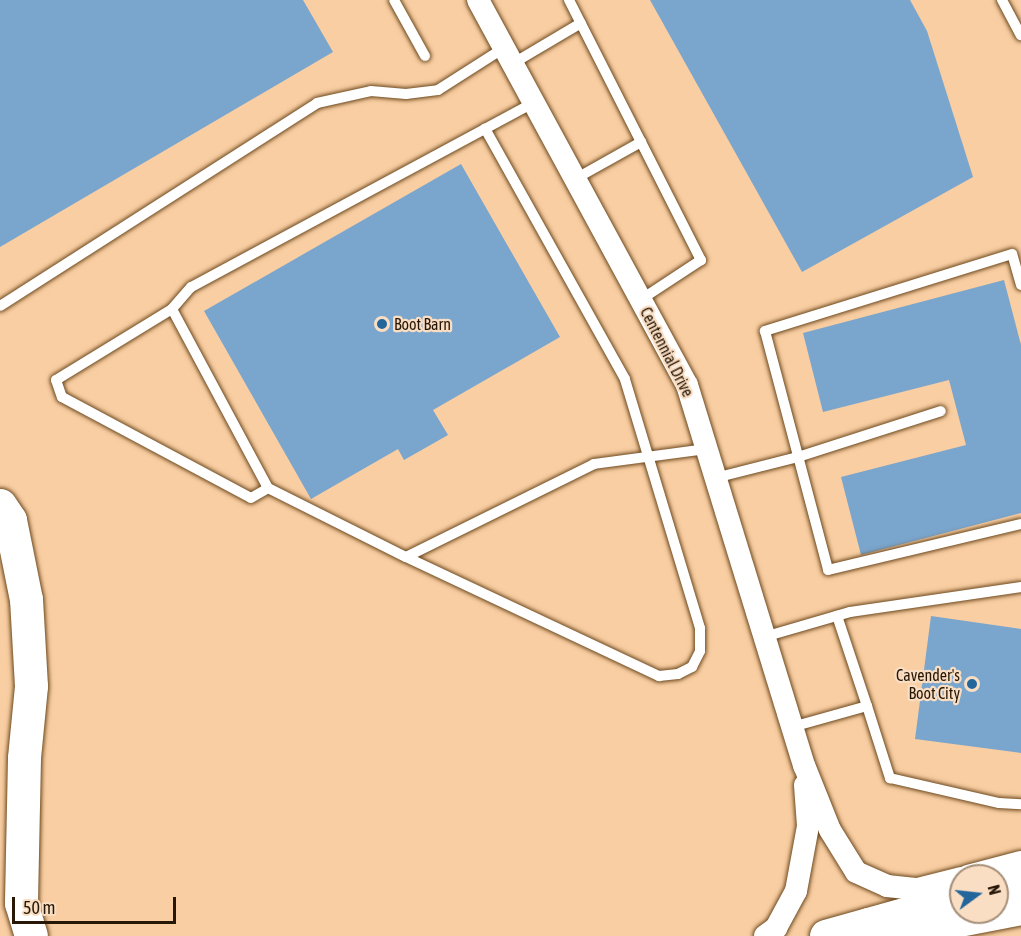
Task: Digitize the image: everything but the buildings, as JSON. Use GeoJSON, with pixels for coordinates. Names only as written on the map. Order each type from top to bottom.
{"type":"FeatureCollection","features":[{"type":"Feature","properties":{"kind":"main road"},"geometry":{"type":"LineString","coordinates":[[0,505],[10,519],[26,598],[31,686],[24,758],[21,903],[31,936]]}},
{"type":"Feature","properties":{"kind":"main road"},"geometry":{"type":"LineString","coordinates":[[826,936],[949,901]]}},
{"type":"Feature","properties":{"kind":"main road"},"geometry":{"type":"LineString","coordinates":[[868,924],[902,931],[1021,908]]}},
{"type":"Feature","properties":{"kind":"street","name":"Centennial Drive"},"geometry":{"type":"LineString","coordinates":[[478,0],[687,385],[804,765],[830,830],[856,872],[887,886],[918,889],[949,881]]}},
{"type":"Feature","properties":{"kind":"street","name":"Centennial Drive"},"geometry":{"type":"LineString","coordinates":[[765,936],[776,928],[796,891],[808,826],[804,765]]}},
{"type":"Feature","properties":{"kind":"lane"},"geometry":{"type":"LineString","coordinates":[[394,0],[425,56]]}},
{"type":"Feature","properties":{"kind":"lane"},"geometry":{"type":"LineString","coordinates":[[569,0],[701,260],[640,300]]}},
{"type":"Feature","properties":{"kind":"lane"},"geometry":{"type":"LineString","coordinates":[[1002,0],[1021,35]]}},
{"type":"Feature","properties":{"kind":"lane"},"geometry":{"type":"LineString","coordinates":[[0,306],[317,103],[371,91],[406,94],[438,90],[581,23]]}},
{"type":"Feature","properties":{"kind":"lane"},"geometry":{"type":"LineString","coordinates":[[268,488],[251,498],[62,397],[56,380],[172,309],[191,287],[534,103]]}},
{"type":"Feature","properties":{"kind":"lane"},"geometry":{"type":"LineString","coordinates":[[172,309],[268,488],[406,557],[658,676],[678,674],[692,667],[700,651],[700,628],[625,379],[485,129]]}},
{"type":"Feature","properties":{"kind":"lane"},"geometry":{"type":"LineString","coordinates":[[575,179],[641,142]]}},
{"type":"Feature","properties":{"kind":"lane"},"geometry":{"type":"LineString","coordinates":[[1021,285],[1012,254],[765,331],[828,570],[1021,524]]}},
{"type":"Feature","properties":{"kind":"lane"},"geometry":{"type":"LineString","coordinates":[[716,478],[798,457],[941,411]]}},
{"type":"Feature","properties":{"kind":"lane"},"geometry":{"type":"LineString","coordinates":[[406,557],[594,464],[707,449]]}},
{"type":"Feature","properties":{"kind":"lane"},"geometry":{"type":"LineString","coordinates":[[764,637],[837,616],[925,598],[1021,587]]}},
{"type":"Feature","properties":{"kind":"lane"},"geometry":{"type":"LineString","coordinates":[[837,616],[890,778],[999,803],[1021,804]]}},
{"type":"Feature","properties":{"kind":"lane"},"geometry":{"type":"LineString","coordinates":[[792,727],[867,706]]}},
{"type":"Feature","properties":{"kind":"place","name":"Boot Barn"},"geometry":{"type":"Point","coordinates":[382,324]}},
{"type":"Feature","properties":{"kind":"place","name":"Cavender's Boot City"},"geometry":{"type":"Point","coordinates":[972,684]}}]}
